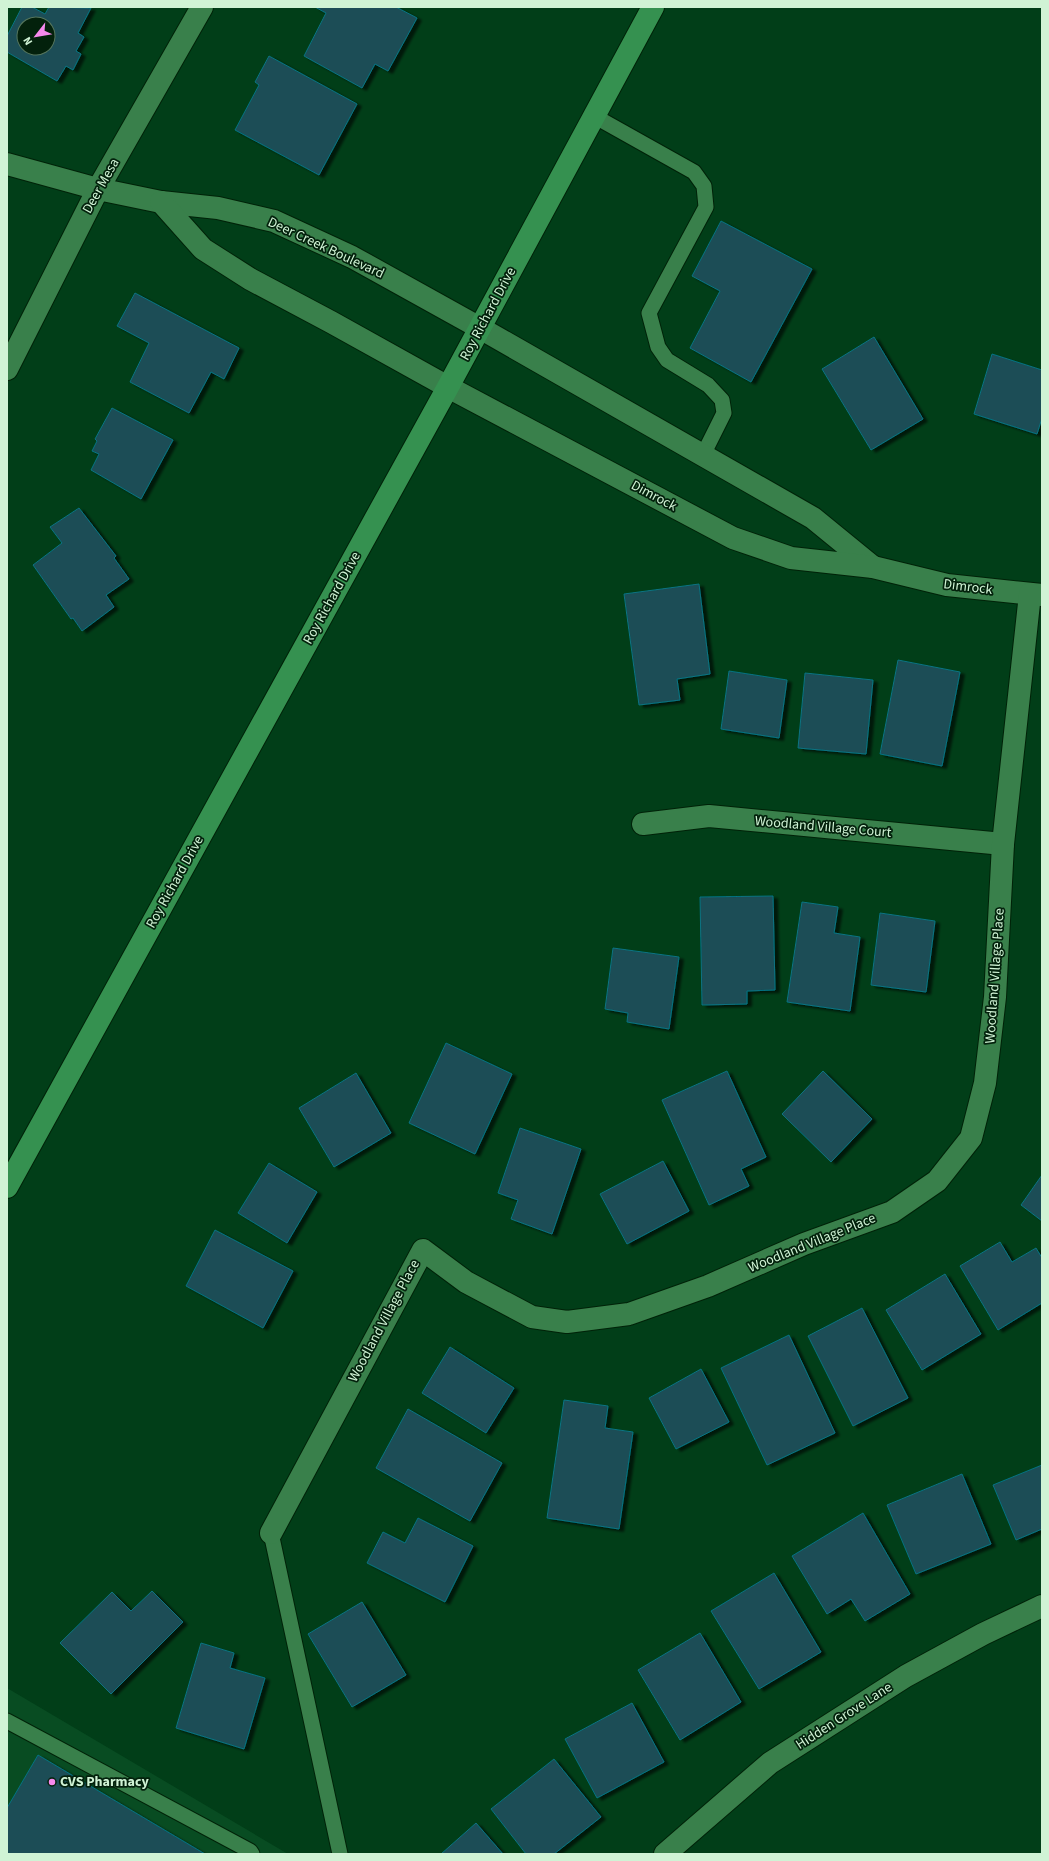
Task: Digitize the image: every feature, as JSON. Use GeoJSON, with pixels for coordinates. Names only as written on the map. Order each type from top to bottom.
{"type":"FeatureCollection","features":[{"type":"Feature","properties":{"kind":"main road","name":"Roy Richard Drive"},"geometry":{"type":"LineString","coordinates":[[7,1187],[448,387],[653,7]]}},
{"type":"Feature","properties":{"kind":"street","name":"Deer Mesa"},"geometry":{"type":"LineString","coordinates":[[7,369],[98,189],[202,7]]}},
{"type":"Feature","properties":{"kind":"street","name":"Deer Creek Boulevard"},"geometry":{"type":"LineString","coordinates":[[7,164],[98,189],[161,202],[218,208],[274,221],[352,257],[480,328]]}},
{"type":"Feature","properties":{"kind":"street"},"geometry":{"type":"LineString","coordinates":[[161,202],[203,249],[244,276],[448,387]]}},
{"type":"Feature","properties":{"kind":"street","name":"Dimrock"},"geometry":{"type":"LineString","coordinates":[[480,328],[813,518],[873,567]]}},
{"type":"Feature","properties":{"kind":"street","name":"Dimrock"},"geometry":{"type":"LineString","coordinates":[[448,387],[734,538],[791,558],[873,567],[947,585],[1036,594]]}},
{"type":"Feature","properties":{"kind":"street","name":"Woodland Village Place"},"geometry":{"type":"LineString","coordinates":[[271,1532],[422,1250],[466,1282],[532,1317],[568,1322],[629,1314],[708,1286],[804,1244],[892,1212],[937,1181],[971,1138],[985,1083],[996,997],[1003,844],[1036,594]]}},
{"type":"Feature","properties":{"kind":"street","name":"Woodland Village Court"},"geometry":{"type":"LineString","coordinates":[[643,824],[709,816],[1003,844]]}},
{"type":"Feature","properties":{"kind":"street","name":"Hidden Grove Lane"},"geometry":{"type":"LineString","coordinates":[[665,1854],[770,1763],[906,1676],[983,1634],[1042,1606]]}},
{"type":"Feature","properties":{"kind":"lane"},"geometry":{"type":"LineString","coordinates":[[594,116],[694,172],[704,186],[706,207],[649,312],[658,347],[667,360],[708,385],[722,400],[724,412],[703,454]]}},
{"type":"Feature","properties":{"kind":"lane"},"geometry":{"type":"LineString","coordinates":[[271,1532],[340,1854]]}},
{"type":"Feature","properties":{"kind":"lane"},"geometry":{"type":"LineString","coordinates":[[8,1722],[250,1850],[252,1854]]}},
{"type":"Feature","properties":{"kind":"shaded area"},"geometry":{"type":"Polygon","coordinates":[[[7,1688],[288,1854],[7,1854],[7,1688]]]}},
{"type":"Feature","properties":{"kind":"building"},"geometry":{"type":"Polygon","coordinates":[[[22,7],[32,7],[45,14],[49,7],[91,8],[78,33],[84,37],[76,51],[81,54],[73,70],[66,66],[57,81],[7,52],[7,36],[16,19],[16,56],[56,56],[56,16],[17,16],[22,7]]]}},
{"type":"Feature","properties":{"kind":"building"},"geometry":{"type":"Polygon","coordinates":[[[315,7],[396,7],[417,18],[388,71],[375,64],[362,88],[304,56],[326,13],[315,7]]]}},
{"type":"Feature","properties":{"kind":"building"},"geometry":{"type":"Polygon","coordinates":[[[269,56],[357,104],[319,175],[235,130],[259,85],[255,82],[269,56]]]}},
{"type":"Feature","properties":{"kind":"building"},"geometry":{"type":"Polygon","coordinates":[[[721,221],[812,269],[751,382],[690,348],[720,291],[692,276],[721,221]]]}},
{"type":"Feature","properties":{"kind":"building"},"geometry":{"type":"Polygon","coordinates":[[[135,293],[239,348],[224,379],[211,372],[189,413],[130,382],[149,343],[117,326],[135,293]]]}},
{"type":"Feature","properties":{"kind":"building"},"geometry":{"type":"Polygon","coordinates":[[[874,337],[923,419],[871,450],[822,369],[874,337]]]}},
{"type":"Feature","properties":{"kind":"building"},"geometry":{"type":"Polygon","coordinates":[[[992,354],[1042,370],[1042,418],[1037,434],[974,414],[992,354]]]}},
{"type":"Feature","properties":{"kind":"building"},"geometry":{"type":"Polygon","coordinates":[[[112,408],[173,440],[141,499],[91,470],[99,454],[92,451],[97,441],[95,439],[112,408]]]}},
{"type":"Feature","properties":{"kind":"building"},"geometry":{"type":"Polygon","coordinates":[[[79,508],[116,556],[114,558],[129,579],[106,595],[114,607],[82,631],[73,618],[71,619],[33,565],[62,543],[50,527],[79,508]]]}},
{"type":"Feature","properties":{"kind":"building"},"geometry":{"type":"Polygon","coordinates":[[[699,584],[710,674],[677,679],[680,700],[639,705],[624,594],[699,584]]]}},
{"type":"Feature","properties":{"kind":"building"},"geometry":{"type":"Polygon","coordinates":[[[898,660],[960,672],[942,766],[880,754],[898,660]]]}},
{"type":"Feature","properties":{"kind":"building"},"geometry":{"type":"Polygon","coordinates":[[[729,671],[787,680],[779,738],[721,729],[729,671]]]}},
{"type":"Feature","properties":{"kind":"building"},"geometry":{"type":"Polygon","coordinates":[[[805,673],[873,680],[866,754],[798,748],[805,673]]]}},
{"type":"Feature","properties":{"kind":"building"},"geometry":{"type":"Polygon","coordinates":[[[773,896],[775,990],[747,991],[747,1004],[702,1005],[700,897],[773,896]]]}},
{"type":"Feature","properties":{"kind":"building"},"geometry":{"type":"Polygon","coordinates":[[[802,902],[838,907],[834,933],[860,937],[850,1011],[787,1002],[802,902]]]}},
{"type":"Feature","properties":{"kind":"building"},"geometry":{"type":"Polygon","coordinates":[[[880,913],[935,921],[926,992],[871,985],[880,913]]]}},
{"type":"Feature","properties":{"kind":"building"},"geometry":{"type":"Polygon","coordinates":[[[613,948],[679,957],[669,1029],[627,1022],[628,1013],[605,1009],[613,948]]]}},
{"type":"Feature","properties":{"kind":"building"},"geometry":{"type":"Polygon","coordinates":[[[446,1043],[512,1074],[475,1154],[409,1123],[446,1043]]]}},
{"type":"Feature","properties":{"kind":"building"},"geometry":{"type":"Polygon","coordinates":[[[727,1071],[766,1157],[741,1169],[749,1186],[709,1205],[662,1100],[727,1071]]]}},
{"type":"Feature","properties":{"kind":"building"},"geometry":{"type":"Polygon","coordinates":[[[823,1071],[872,1119],[831,1162],[782,1114],[823,1071]]]}},
{"type":"Feature","properties":{"kind":"building"},"geometry":{"type":"Polygon","coordinates":[[[356,1073],[391,1133],[334,1167],[299,1108],[356,1073]]]}},
{"type":"Feature","properties":{"kind":"building"},"geometry":{"type":"Polygon","coordinates":[[[520,1128],[581,1149],[552,1234],[511,1219],[518,1200],[498,1193],[520,1128]]]}},
{"type":"Feature","properties":{"kind":"building"},"geometry":{"type":"Polygon","coordinates":[[[663,1161],[689,1211],[627,1244],[600,1194],[663,1161]]]}},
{"type":"Feature","properties":{"kind":"building"},"geometry":{"type":"Polygon","coordinates":[[[269,1163],[317,1192],[287,1243],[238,1213],[269,1163]]]}},
{"type":"Feature","properties":{"kind":"building"},"geometry":{"type":"Polygon","coordinates":[[[1042,1175],[1042,1221],[1021,1205],[1042,1175]]]}},
{"type":"Feature","properties":{"kind":"building"},"geometry":{"type":"Polygon","coordinates":[[[215,1230],[293,1271],[263,1328],[186,1286],[215,1230]]]}},
{"type":"Feature","properties":{"kind":"building"},"geometry":{"type":"Polygon","coordinates":[[[1000,1242],[1012,1262],[1036,1248],[1042,1258],[1042,1303],[998,1330],[960,1266],[1000,1242]]]}},
{"type":"Feature","properties":{"kind":"building"},"geometry":{"type":"Polygon","coordinates":[[[945,1274],[981,1334],[922,1370],[886,1310],[945,1274]]]}},
{"type":"Feature","properties":{"kind":"building"},"geometry":{"type":"Polygon","coordinates":[[[862,1308],[908,1398],[853,1426],[808,1336],[862,1308]]]}},
{"type":"Feature","properties":{"kind":"building"},"geometry":{"type":"Polygon","coordinates":[[[789,1335],[835,1433],[767,1465],[721,1368],[789,1335]]]}},
{"type":"Feature","properties":{"kind":"building"},"geometry":{"type":"Polygon","coordinates":[[[450,1347],[514,1388],[486,1433],[422,1393],[450,1347]]]}},
{"type":"Feature","properties":{"kind":"building"},"geometry":{"type":"Polygon","coordinates":[[[701,1369],[729,1422],[676,1449],[649,1398],[701,1369]]]}},
{"type":"Feature","properties":{"kind":"building"},"geometry":{"type":"Polygon","coordinates":[[[564,1400],[608,1406],[605,1428],[633,1432],[619,1529],[547,1518],[564,1400]]]}},
{"type":"Feature","properties":{"kind":"building"},"geometry":{"type":"Polygon","coordinates":[[[408,1409],[502,1463],[470,1521],[376,1468],[408,1409]]]}},
{"type":"Feature","properties":{"kind":"building"},"geometry":{"type":"Polygon","coordinates":[[[1042,1465],[1042,1529],[1016,1540],[993,1485],[1042,1465]]]}},
{"type":"Feature","properties":{"kind":"building"},"geometry":{"type":"Polygon","coordinates":[[[962,1474],[991,1544],[916,1574],[887,1505],[962,1474]]]}},
{"type":"Feature","properties":{"kind":"building"},"geometry":{"type":"Polygon","coordinates":[[[863,1513],[910,1594],[865,1621],[851,1599],[827,1614],[792,1556],[863,1513]]]}},
{"type":"Feature","properties":{"kind":"building"},"geometry":{"type":"Polygon","coordinates":[[[418,1518],[473,1546],[445,1602],[367,1563],[383,1532],[405,1543],[418,1518]]]}},
{"type":"Feature","properties":{"kind":"building"},"geometry":{"type":"Polygon","coordinates":[[[774,1573],[821,1652],[759,1689],[711,1611],[774,1573]]]}},
{"type":"Feature","properties":{"kind":"building"},"geometry":{"type":"Polygon","coordinates":[[[152,1591],[183,1622],[111,1694],[60,1643],[112,1592],[131,1611],[152,1591]]]}},
{"type":"Feature","properties":{"kind":"building"},"geometry":{"type":"Polygon","coordinates":[[[362,1602],[406,1675],[352,1707],[308,1634],[362,1602]]]}},
{"type":"Feature","properties":{"kind":"building"},"geometry":{"type":"Polygon","coordinates":[[[700,1633],[741,1702],[680,1740],[638,1670],[700,1633]]]}},
{"type":"Feature","properties":{"kind":"building"},"geometry":{"type":"Polygon","coordinates":[[[201,1643],[234,1653],[230,1668],[265,1678],[244,1749],[176,1728],[201,1643]]]}},
{"type":"Feature","properties":{"kind":"building"},"geometry":{"type":"Polygon","coordinates":[[[632,1703],[664,1762],[597,1798],[565,1739],[632,1703]]]}},
{"type":"Feature","properties":{"kind":"building","name":"CVS Pharmacy"},"geometry":{"type":"Polygon","coordinates":[[[38,1755],[205,1854],[7,1854],[7,1808],[38,1755]]]}},
{"type":"Feature","properties":{"kind":"building"},"geometry":{"type":"Polygon","coordinates":[[[554,1759],[601,1817],[554,1854],[526,1854],[491,1809],[554,1759]]]}},
{"type":"Feature","properties":{"kind":"building"},"geometry":{"type":"Polygon","coordinates":[[[476,1823],[503,1854],[441,1854],[476,1823]]]}},
{"type":"Feature","properties":{"kind":"place","name":"CVS Pharmacy"},"geometry":{"type":"Point","coordinates":[52,1782]}}]}
